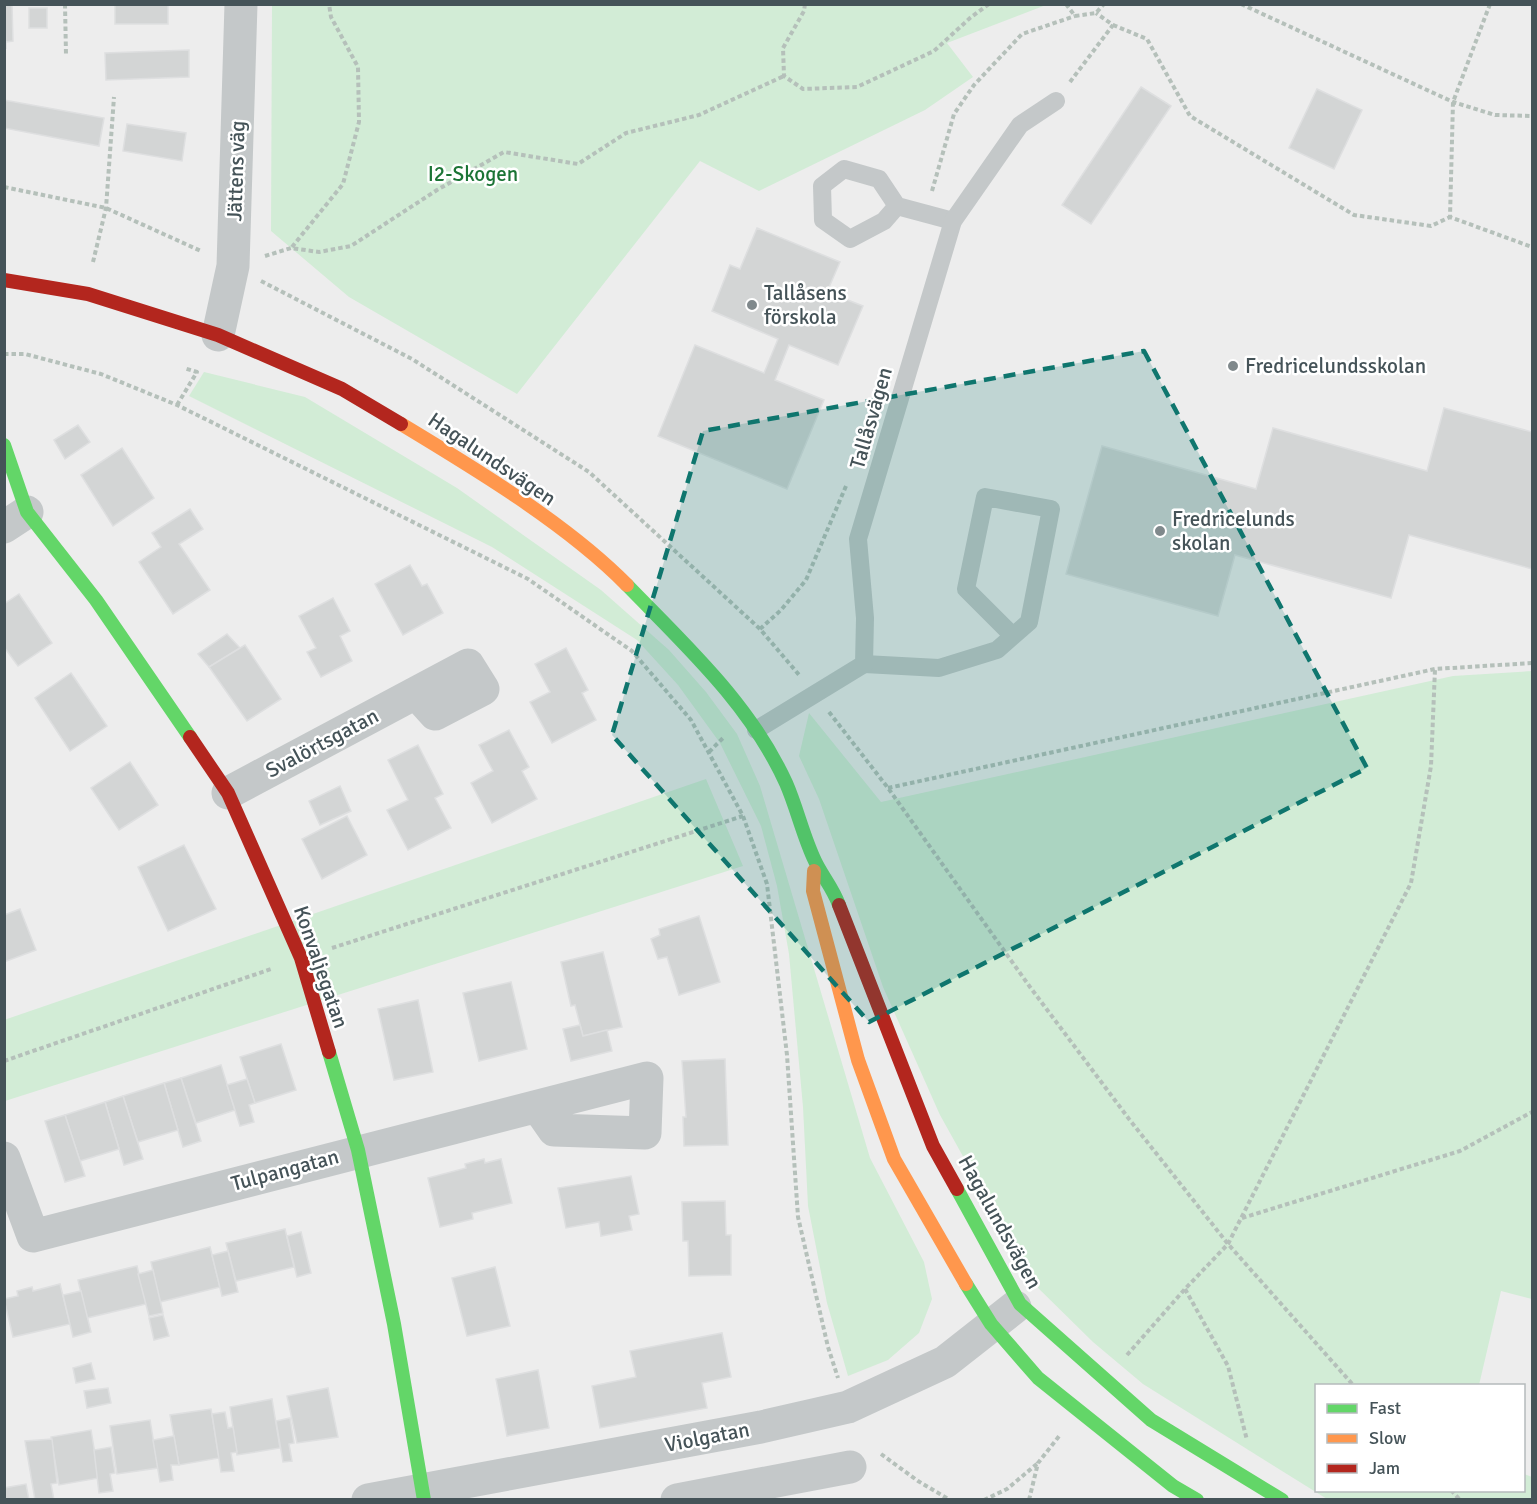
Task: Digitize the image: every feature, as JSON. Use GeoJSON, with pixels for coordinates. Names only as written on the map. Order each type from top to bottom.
{"type":"FeatureCollection","features":[{"type":"Feature","properties":{"kind":"street","name":"Jättens väg"},"geometry":{"type":"LineString","coordinates":[[218,335],[233,266],[241,4]]}},
{"type":"Feature","properties":{"kind":"street","name":"Hagalundsvägen"},"geometry":{"type":"LineString","coordinates":[[4,280],[88,294],[218,335],[342,389],[462,461],[543,517],[612,570],[718,678],[756,730],[786,783],[815,861],[832,887],[933,1146],[1020,1304],[1151,1420],[1282,1500]]}},
{"type":"Feature","properties":{"kind":"street","name":"Konvaljegatan"},"geometry":{"type":"LineString","coordinates":[[4,445],[16,519],[96,600],[228,793],[301,958],[358,1150],[394,1324],[423,1495]]}},
{"type":"Feature","properties":{"kind":"street","name":"Svalörtsgatan"},"geometry":{"type":"LineString","coordinates":[[228,793],[416,693]]}},
{"type":"Feature","properties":{"kind":"street","name":"Hagalundsvägen"},"geometry":{"type":"LineString","coordinates":[[815,861],[813,891],[836,986],[858,1060],[894,1159],[940,1243],[991,1324],[1038,1378],[1132,1454],[1197,1500]]}},
{"type":"Feature","properties":{"kind":"street","name":"Tulpangatan"},"geometry":{"type":"LineString","coordinates":[[4,1158],[33,1236],[358,1150],[538,1107]]}},
{"type":"Feature","properties":{"kind":"street","name":"Violgatan"},"geometry":{"type":"LineString","coordinates":[[368,1500],[423,1495],[761,1427],[848,1407],[945,1362],[991,1324],[1020,1304]]}},
{"type":"Feature","properties":{"kind":"street"},"geometry":{"type":"LineString","coordinates":[[677,1500],[861,1457]]}},
{"type":"Feature","properties":{"kind":"lane","name":"Tallåsvägen"},"geometry":{"type":"LineString","coordinates":[[864,664],[865,618],[858,538],[889,441],[934,276],[953,221],[1020,124],[1056,101]]}},
{"type":"Feature","properties":{"kind":"lane"},"geometry":{"type":"LineString","coordinates":[[897,206],[953,221]]}},
{"type":"Feature","properties":{"kind":"lane"},"geometry":{"type":"LineString","coordinates":[[756,730],[864,664],[939,668],[997,650],[1013,636],[1029,622],[1051,509],[985,497],[966,589],[1013,636]]}},
{"type":"Feature","properties":{"kind":"path"},"geometry":{"type":"LineString","coordinates":[[65,4],[66,56]]}},
{"type":"Feature","properties":{"kind":"path"},"geometry":{"type":"LineString","coordinates":[[291,248],[343,184],[359,123],[358,67],[331,16],[329,4]]}},
{"type":"Feature","properties":{"kind":"path"},"geometry":{"type":"LineString","coordinates":[[784,76],[783,48],[804,11],[805,4]]}},
{"type":"Feature","properties":{"kind":"path"},"geometry":{"type":"LineString","coordinates":[[784,76],[803,89],[857,87],[934,51],[989,4]]}},
{"type":"Feature","properties":{"kind":"path"},"geometry":{"type":"LineString","coordinates":[[1066,4],[1075,16],[1096,13],[1104,4]]}},
{"type":"Feature","properties":{"kind":"path"},"geometry":{"type":"LineString","coordinates":[[1241,4],[1453,102],[1495,115],[1533,116]]}},
{"type":"Feature","properties":{"kind":"path"},"geometry":{"type":"LineString","coordinates":[[1450,217],[1453,102],[1490,4]]}},
{"type":"Feature","properties":{"kind":"path"},"geometry":{"type":"LineString","coordinates":[[1096,13],[1113,25],[1147,39],[1190,116],[1354,215],[1431,226],[1450,217],[1533,247]]}},
{"type":"Feature","properties":{"kind":"path"},"geometry":{"type":"LineString","coordinates":[[1056,101],[1113,25]]}},
{"type":"Feature","properties":{"kind":"path"},"geometry":{"type":"LineString","coordinates":[[233,266],[291,248],[319,252],[351,246],[437,189],[504,152],[578,164],[626,133],[699,115],[784,76]]}},
{"type":"Feature","properties":{"kind":"path"},"geometry":{"type":"LineString","coordinates":[[93,263],[106,208],[114,97]]}},
{"type":"Feature","properties":{"kind":"path"},"geometry":{"type":"LineString","coordinates":[[4,354],[25,354],[101,374],[177,405],[528,579],[632,651],[691,720],[743,816],[767,884],[787,1055],[798,1218],[828,1347],[848,1407]]}},
{"type":"Feature","properties":{"kind":"path"},"geometry":{"type":"LineString","coordinates":[[177,405],[197,372],[184,368]]}},
{"type":"Feature","properties":{"kind":"path"},"geometry":{"type":"LineString","coordinates":[[888,788],[1435,669],[1533,663]]}},
{"type":"Feature","properties":{"kind":"path"},"geometry":{"type":"LineString","coordinates":[[1125,1358],[1185,1289],[1228,1245],[1411,884],[1431,766],[1435,669]]}},
{"type":"Feature","properties":{"kind":"path"},"geometry":{"type":"LineString","coordinates":[[4,1061],[301,958],[743,816]]}},
{"type":"Feature","properties":{"kind":"path"},"geometry":{"type":"LineString","coordinates":[[1241,1218],[1460,1151],[1533,1112]]}},
{"type":"Feature","properties":{"kind":"path"},"geometry":{"type":"LineString","coordinates":[[1185,1289],[1227,1366],[1249,1446]]}},
{"type":"Feature","properties":{"kind":"path"},"geometry":{"type":"LineString","coordinates":[[984,1500],[1006,1489],[1038,1463],[1062,1432]]}},
{"type":"Feature","properties":{"kind":"path"},"geometry":{"type":"LineString","coordinates":[[861,1457],[918,1481],[950,1500]]}},
{"type":"Feature","properties":{"kind":"path"},"geometry":{"type":"LineString","coordinates":[[1029,1500],[1038,1463]]}},
{"type":"Feature","properties":{"kind":"highlighted area"},"geometry":{"type":"Polygon","coordinates":[[[1144,351],[1367,768],[869,1022],[612,735],[703,431],[1144,351]]]}},
{"type":"Feature","properties":{"kind":"green space","name":"I2-Skogen"},"geometry":{"type":"Polygon","coordinates":[[[272,4],[1046,5],[947,43],[973,77],[925,110],[759,191],[700,161],[517,394],[349,297],[271,231],[272,4]]]}},
{"type":"Feature","properties":{"kind":"green space"},"geometry":{"type":"Polygon","coordinates":[[[204,372],[305,397],[457,488],[601,590],[669,650],[706,692],[737,734],[760,786],[870,1158],[924,1262],[932,1299],[919,1333],[888,1360],[848,1376],[827,1303],[808,1206],[803,1107],[789,954],[777,886],[761,826],[720,743],[678,685],[637,640],[492,547],[189,396],[204,372]]]}},
{"type":"Feature","properties":{"kind":"green space"},"geometry":{"type":"Polygon","coordinates":[[[1532,671],[1532,1299],[1501,1291],[1479,1384],[1315,1384],[1315,1492],[1143,1384],[1093,1342],[1034,1284],[940,1115],[883,987],[819,799],[799,756],[809,713],[881,802],[1453,676],[1532,671]]]}},
{"type":"Feature","properties":{"kind":"green space"},"geometry":{"type":"Polygon","coordinates":[[[706,779],[743,866],[5,1101],[4,1020],[706,779]]]}},
{"type":"Feature","properties":{"kind":"green space"},"geometry":{"type":"Polygon","coordinates":[[[1525,1474],[1532,1477],[1532,1499],[1327,1499],[1316,1492],[1525,1492],[1525,1474]]]}},
{"type":"Feature","properties":{"kind":"building"},"geometry":{"type":"Polygon","coordinates":[[[4,4],[12,4],[13,41],[6,42],[6,49],[4,4]]]}},
{"type":"Feature","properties":{"kind":"building"},"geometry":{"type":"Polygon","coordinates":[[[115,4],[168,4],[168,24],[115,24],[115,4]]]}},
{"type":"Feature","properties":{"kind":"building"},"geometry":{"type":"Polygon","coordinates":[[[29,8],[47,8],[47,28],[29,28],[29,8]]]}},
{"type":"Feature","properties":{"kind":"building"},"geometry":{"type":"Polygon","coordinates":[[[189,50],[189,77],[106,80],[105,53],[189,50]]]}},
{"type":"Feature","properties":{"kind":"building"},"geometry":{"type":"Polygon","coordinates":[[[1141,87],[1171,106],[1091,224],[1062,205],[1141,87]]]}},
{"type":"Feature","properties":{"kind":"building"},"geometry":{"type":"Polygon","coordinates":[[[1317,89],[1362,110],[1334,169],[1289,148],[1317,89]]]}},
{"type":"Feature","properties":{"kind":"building"},"geometry":{"type":"Polygon","coordinates":[[[4,100],[104,118],[99,146],[4,128],[4,100]]]}},
{"type":"Feature","properties":{"kind":"building"},"geometry":{"type":"Polygon","coordinates":[[[127,124],[186,133],[182,161],[123,151],[127,124]]]}},
{"type":"Feature","properties":{"kind":"building"},"geometry":{"type":"Polygon","coordinates":[[[757,228],[840,262],[827,292],[863,306],[838,365],[789,345],[775,380],[824,400],[787,489],[658,436],[695,345],[764,373],[778,339],[712,311],[730,265],[740,269],[757,228]]]}},
{"type":"Feature","properties":{"kind":"building"},"geometry":{"type":"Polygon","coordinates":[[[1444,408],[1532,432],[1532,569],[1409,535],[1391,598],[1235,555],[1218,616],[1066,574],[1102,446],[1256,489],[1273,428],[1427,471],[1444,408]]]}},
{"type":"Feature","properties":{"kind":"building"},"geometry":{"type":"Polygon","coordinates":[[[78,425],[90,442],[65,459],[54,440],[78,425]]]}},
{"type":"Feature","properties":{"kind":"building"},"geometry":{"type":"Polygon","coordinates":[[[122,448],[154,498],[113,526],[81,475],[122,448]]]}},
{"type":"Feature","properties":{"kind":"building"},"geometry":{"type":"Polygon","coordinates":[[[190,509],[203,529],[179,544],[210,590],[173,614],[139,562],[161,547],[152,533],[190,509]]]}},
{"type":"Feature","properties":{"kind":"building"},"geometry":{"type":"Polygon","coordinates":[[[410,565],[422,586],[427,584],[443,613],[403,635],[375,584],[410,565]]]}},
{"type":"Feature","properties":{"kind":"building"},"geometry":{"type":"Polygon","coordinates":[[[19,594],[52,643],[18,666],[4,647],[4,604],[19,594]]]}},
{"type":"Feature","properties":{"kind":"building"},"geometry":{"type":"Polygon","coordinates":[[[333,598],[350,631],[340,636],[352,661],[321,677],[307,652],[316,648],[299,616],[333,598]]]}},
{"type":"Feature","properties":{"kind":"building"},"geometry":{"type":"Polygon","coordinates":[[[227,634],[240,648],[209,667],[198,654],[227,634]]]}},
{"type":"Feature","properties":{"kind":"building"},"geometry":{"type":"Polygon","coordinates":[[[245,645],[281,699],[247,721],[209,667],[245,645]]]}},
{"type":"Feature","properties":{"kind":"building"},"geometry":{"type":"Polygon","coordinates":[[[566,648],[588,690],[582,693],[596,720],[552,743],[530,702],[550,692],[535,664],[566,648]]]}},
{"type":"Feature","properties":{"kind":"building"},"geometry":{"type":"Polygon","coordinates":[[[71,673],[107,726],[70,751],[35,698],[71,673]]]}},
{"type":"Feature","properties":{"kind":"building"},"geometry":{"type":"Polygon","coordinates":[[[509,730],[529,767],[522,771],[537,799],[492,823],[471,783],[493,771],[479,745],[509,730]]]}},
{"type":"Feature","properties":{"kind":"building"},"geometry":{"type":"Polygon","coordinates":[[[418,745],[443,794],[435,798],[451,828],[408,850],[387,810],[408,800],[388,760],[418,745]]]}},
{"type":"Feature","properties":{"kind":"building"},"geometry":{"type":"Polygon","coordinates":[[[130,762],[158,805],[119,830],[91,788],[130,762]]]}},
{"type":"Feature","properties":{"kind":"building"},"geometry":{"type":"Polygon","coordinates":[[[340,786],[351,811],[320,825],[309,801],[340,786]]]}},
{"type":"Feature","properties":{"kind":"building"},"geometry":{"type":"Polygon","coordinates":[[[347,816],[367,855],[322,879],[302,839],[347,816]]]}},
{"type":"Feature","properties":{"kind":"building"},"geometry":{"type":"Polygon","coordinates":[[[184,845],[216,909],[168,931],[138,867],[184,845]]]}},
{"type":"Feature","properties":{"kind":"building"},"geometry":{"type":"Polygon","coordinates":[[[20,909],[36,950],[4,962],[4,915],[20,909]]]}},
{"type":"Feature","properties":{"kind":"building"},"geometry":{"type":"Polygon","coordinates":[[[699,916],[720,982],[679,995],[667,957],[658,959],[651,939],[660,935],[659,929],[699,916]]]}},
{"type":"Feature","properties":{"kind":"building"},"geometry":{"type":"Polygon","coordinates":[[[603,952],[622,1027],[583,1036],[575,1005],[571,1006],[561,962],[603,952]]]}},
{"type":"Feature","properties":{"kind":"building"},"geometry":{"type":"Polygon","coordinates":[[[511,982],[527,1049],[479,1061],[463,993],[511,982]]]}},
{"type":"Feature","properties":{"kind":"building"},"geometry":{"type":"Polygon","coordinates":[[[418,1000],[433,1072],[394,1080],[378,1009],[418,1000]]]}},
{"type":"Feature","properties":{"kind":"building"},"geometry":{"type":"Polygon","coordinates":[[[580,1025],[583,1036],[607,1030],[612,1051],[571,1061],[563,1029],[580,1025]]]}},
{"type":"Feature","properties":{"kind":"building"},"geometry":{"type":"Polygon","coordinates":[[[281,1044],[296,1090],[255,1103],[240,1057],[281,1044]]]}},
{"type":"Feature","properties":{"kind":"building"},"geometry":{"type":"Polygon","coordinates":[[[725,1059],[728,1145],[684,1146],[683,1117],[686,1117],[682,1061],[725,1059]]]}},
{"type":"Feature","properties":{"kind":"building"},"geometry":{"type":"Polygon","coordinates":[[[221,1065],[235,1110],[196,1123],[181,1078],[221,1065]]]}},
{"type":"Feature","properties":{"kind":"building"},"geometry":{"type":"Polygon","coordinates":[[[181,1078],[201,1141],[183,1147],[164,1083],[181,1078]]]}},
{"type":"Feature","properties":{"kind":"building"},"geometry":{"type":"Polygon","coordinates":[[[247,1079],[255,1103],[249,1105],[254,1122],[240,1126],[227,1085],[247,1079]]]}},
{"type":"Feature","properties":{"kind":"building"},"geometry":{"type":"Polygon","coordinates":[[[164,1083],[178,1130],[138,1142],[123,1096],[164,1083]]]}},
{"type":"Feature","properties":{"kind":"building"},"geometry":{"type":"Polygon","coordinates":[[[123,1096],[143,1159],[124,1165],[105,1102],[123,1096]]]}},
{"type":"Feature","properties":{"kind":"building"},"geometry":{"type":"Polygon","coordinates":[[[105,1102],[119,1149],[80,1161],[65,1115],[105,1102]]]}},
{"type":"Feature","properties":{"kind":"building"},"geometry":{"type":"Polygon","coordinates":[[[65,1115],[85,1176],[65,1182],[45,1121],[65,1115]]]}},
{"type":"Feature","properties":{"kind":"building"},"geometry":{"type":"Polygon","coordinates":[[[484,1159],[485,1163],[501,1159],[512,1203],[472,1213],[473,1219],[440,1227],[428,1178],[466,1168],[465,1164],[484,1159]]]}},
{"type":"Feature","properties":{"kind":"building"},"geometry":{"type":"Polygon","coordinates":[[[631,1176],[639,1214],[629,1216],[632,1230],[601,1236],[599,1222],[566,1228],[558,1188],[631,1176]]]}},
{"type":"Feature","properties":{"kind":"building"},"geometry":{"type":"Polygon","coordinates":[[[725,1201],[726,1235],[731,1235],[731,1275],[689,1276],[688,1241],[683,1241],[682,1202],[725,1201]]]}},
{"type":"Feature","properties":{"kind":"building"},"geometry":{"type":"Polygon","coordinates":[[[285,1229],[294,1267],[236,1281],[226,1243],[285,1229]]]}},
{"type":"Feature","properties":{"kind":"building"},"geometry":{"type":"Polygon","coordinates":[[[301,1232],[311,1273],[297,1277],[287,1236],[301,1232]]]}},
{"type":"Feature","properties":{"kind":"building"},"geometry":{"type":"Polygon","coordinates":[[[210,1247],[220,1287],[160,1302],[151,1262],[210,1247]]]}},
{"type":"Feature","properties":{"kind":"building"},"geometry":{"type":"Polygon","coordinates":[[[228,1251],[238,1292],[222,1296],[212,1255],[228,1251]]]}},
{"type":"Feature","properties":{"kind":"building"},"geometry":{"type":"Polygon","coordinates":[[[137,1266],[146,1304],[87,1318],[78,1280],[137,1266]]]}},
{"type":"Feature","properties":{"kind":"building"},"geometry":{"type":"Polygon","coordinates":[[[495,1267],[510,1326],[467,1336],[452,1278],[495,1267]]]}},
{"type":"Feature","properties":{"kind":"building"},"geometry":{"type":"Polygon","coordinates":[[[153,1270],[163,1313],[149,1316],[138,1274],[153,1270]]]}},
{"type":"Feature","properties":{"kind":"building"},"geometry":{"type":"Polygon","coordinates":[[[60,1284],[70,1324],[13,1337],[4,1299],[18,1296],[17,1291],[32,1287],[33,1291],[60,1284]]]}},
{"type":"Feature","properties":{"kind":"building"},"geometry":{"type":"Polygon","coordinates":[[[81,1291],[91,1332],[73,1337],[63,1295],[81,1291]]]}},
{"type":"Feature","properties":{"kind":"building"},"geometry":{"type":"Polygon","coordinates":[[[163,1315],[169,1336],[154,1340],[149,1318],[163,1315]]]}},
{"type":"Feature","properties":{"kind":"building"},"geometry":{"type":"Polygon","coordinates":[[[722,1333],[731,1377],[702,1383],[707,1408],[600,1428],[592,1386],[636,1377],[630,1351],[722,1333]]]}},
{"type":"Feature","properties":{"kind":"building"},"geometry":{"type":"Polygon","coordinates":[[[91,1363],[95,1379],[76,1383],[73,1368],[91,1363]]]}},
{"type":"Feature","properties":{"kind":"building"},"geometry":{"type":"Polygon","coordinates":[[[538,1370],[549,1428],[507,1436],[496,1379],[538,1370]]]}},
{"type":"Feature","properties":{"kind":"building"},"geometry":{"type":"Polygon","coordinates":[[[108,1388],[111,1403],[87,1408],[84,1391],[108,1388]]]}},
{"type":"Feature","properties":{"kind":"building"},"geometry":{"type":"Polygon","coordinates":[[[328,1388],[338,1437],[297,1443],[287,1396],[328,1388]]]}},
{"type":"Feature","properties":{"kind":"building"},"geometry":{"type":"Polygon","coordinates":[[[272,1399],[280,1448],[237,1455],[230,1407],[272,1399]]]}},
{"type":"Feature","properties":{"kind":"building"},"geometry":{"type":"Polygon","coordinates":[[[211,1409],[219,1458],[179,1465],[170,1415],[211,1409]]]}},
{"type":"Feature","properties":{"kind":"building"},"geometry":{"type":"Polygon","coordinates":[[[225,1412],[228,1428],[233,1427],[237,1452],[231,1453],[234,1471],[221,1472],[212,1414],[225,1412]]]}},
{"type":"Feature","properties":{"kind":"building"},"geometry":{"type":"Polygon","coordinates":[[[290,1418],[294,1443],[289,1444],[292,1461],[283,1462],[276,1421],[290,1418]]]}},
{"type":"Feature","properties":{"kind":"building"},"geometry":{"type":"Polygon","coordinates":[[[150,1420],[158,1468],[117,1474],[110,1426],[150,1420]]]}},
{"type":"Feature","properties":{"kind":"building"},"geometry":{"type":"Polygon","coordinates":[[[91,1430],[99,1478],[59,1485],[51,1437],[91,1430]]]}},
{"type":"Feature","properties":{"kind":"building"},"geometry":{"type":"Polygon","coordinates":[[[174,1436],[179,1465],[171,1465],[173,1480],[160,1482],[153,1440],[174,1436]]]}},
{"type":"Feature","properties":{"kind":"building"},"geometry":{"type":"Polygon","coordinates":[[[52,1439],[57,1483],[51,1484],[54,1500],[35,1500],[25,1441],[52,1439]]]}},
{"type":"Feature","properties":{"kind":"building"},"geometry":{"type":"Polygon","coordinates":[[[111,1447],[115,1473],[110,1474],[113,1491],[99,1493],[94,1450],[111,1447]]]}},
{"type":"Feature","properties":{"kind":"building"},"geometry":{"type":"Polygon","coordinates":[[[26,1484],[29,1500],[4,1500],[4,1488],[26,1484]]]}},
{"type":"Feature","properties":{"kind":"traffic: fast"},"geometry":{"type":"LineString","coordinates":[[4,445],[27,512],[96,600],[190,737]]}},
{"type":"Feature","properties":{"kind":"traffic: fast"},"geometry":{"type":"LineString","coordinates":[[627,585],[715,677],[754,727],[786,783],[811,851],[839,905]]}},
{"type":"Feature","properties":{"kind":"traffic: fast"},"geometry":{"type":"LineString","coordinates":[[329,1052],[358,1150],[394,1324],[424,1500]]}},
{"type":"Feature","properties":{"kind":"traffic: fast"},"geometry":{"type":"LineString","coordinates":[[957,1189],[1020,1304],[1151,1420],[1282,1500]]}},
{"type":"Feature","properties":{"kind":"traffic: fast"},"geometry":{"type":"LineString","coordinates":[[966,1284],[991,1324],[1038,1378],[1173,1486],[1197,1500]]}},
{"type":"Feature","properties":{"kind":"traffic: slow"},"geometry":{"type":"LineString","coordinates":[[401,424],[519,498],[577,540],[627,585]]}},
{"type":"Feature","properties":{"kind":"traffic: slow"},"geometry":{"type":"LineString","coordinates":[[814,871],[813,891],[858,1060],[894,1159],[966,1284]]}},
{"type":"Feature","properties":{"kind":"traffic: jam"},"geometry":{"type":"LineString","coordinates":[[4,280],[88,294],[218,335],[342,389],[401,424]]}},
{"type":"Feature","properties":{"kind":"traffic: jam"},"geometry":{"type":"LineString","coordinates":[[190,737],[228,793],[301,958],[329,1052]]}},
{"type":"Feature","properties":{"kind":"traffic: jam"},"geometry":{"type":"LineString","coordinates":[[839,905],[933,1146],[957,1189]]}},
{"type":"Feature","properties":{"kind":"place","name":"Tallåsens förskola"},"geometry":{"type":"Point","coordinates":[752,305]}},
{"type":"Feature","properties":{"kind":"place","name":"Fredricelundsskolan"},"geometry":{"type":"Point","coordinates":[1233,366]}},
{"type":"Feature","properties":{"kind":"place","name":"Fredricelunds skolan"},"geometry":{"type":"Point","coordinates":[1160,531]}}]}
